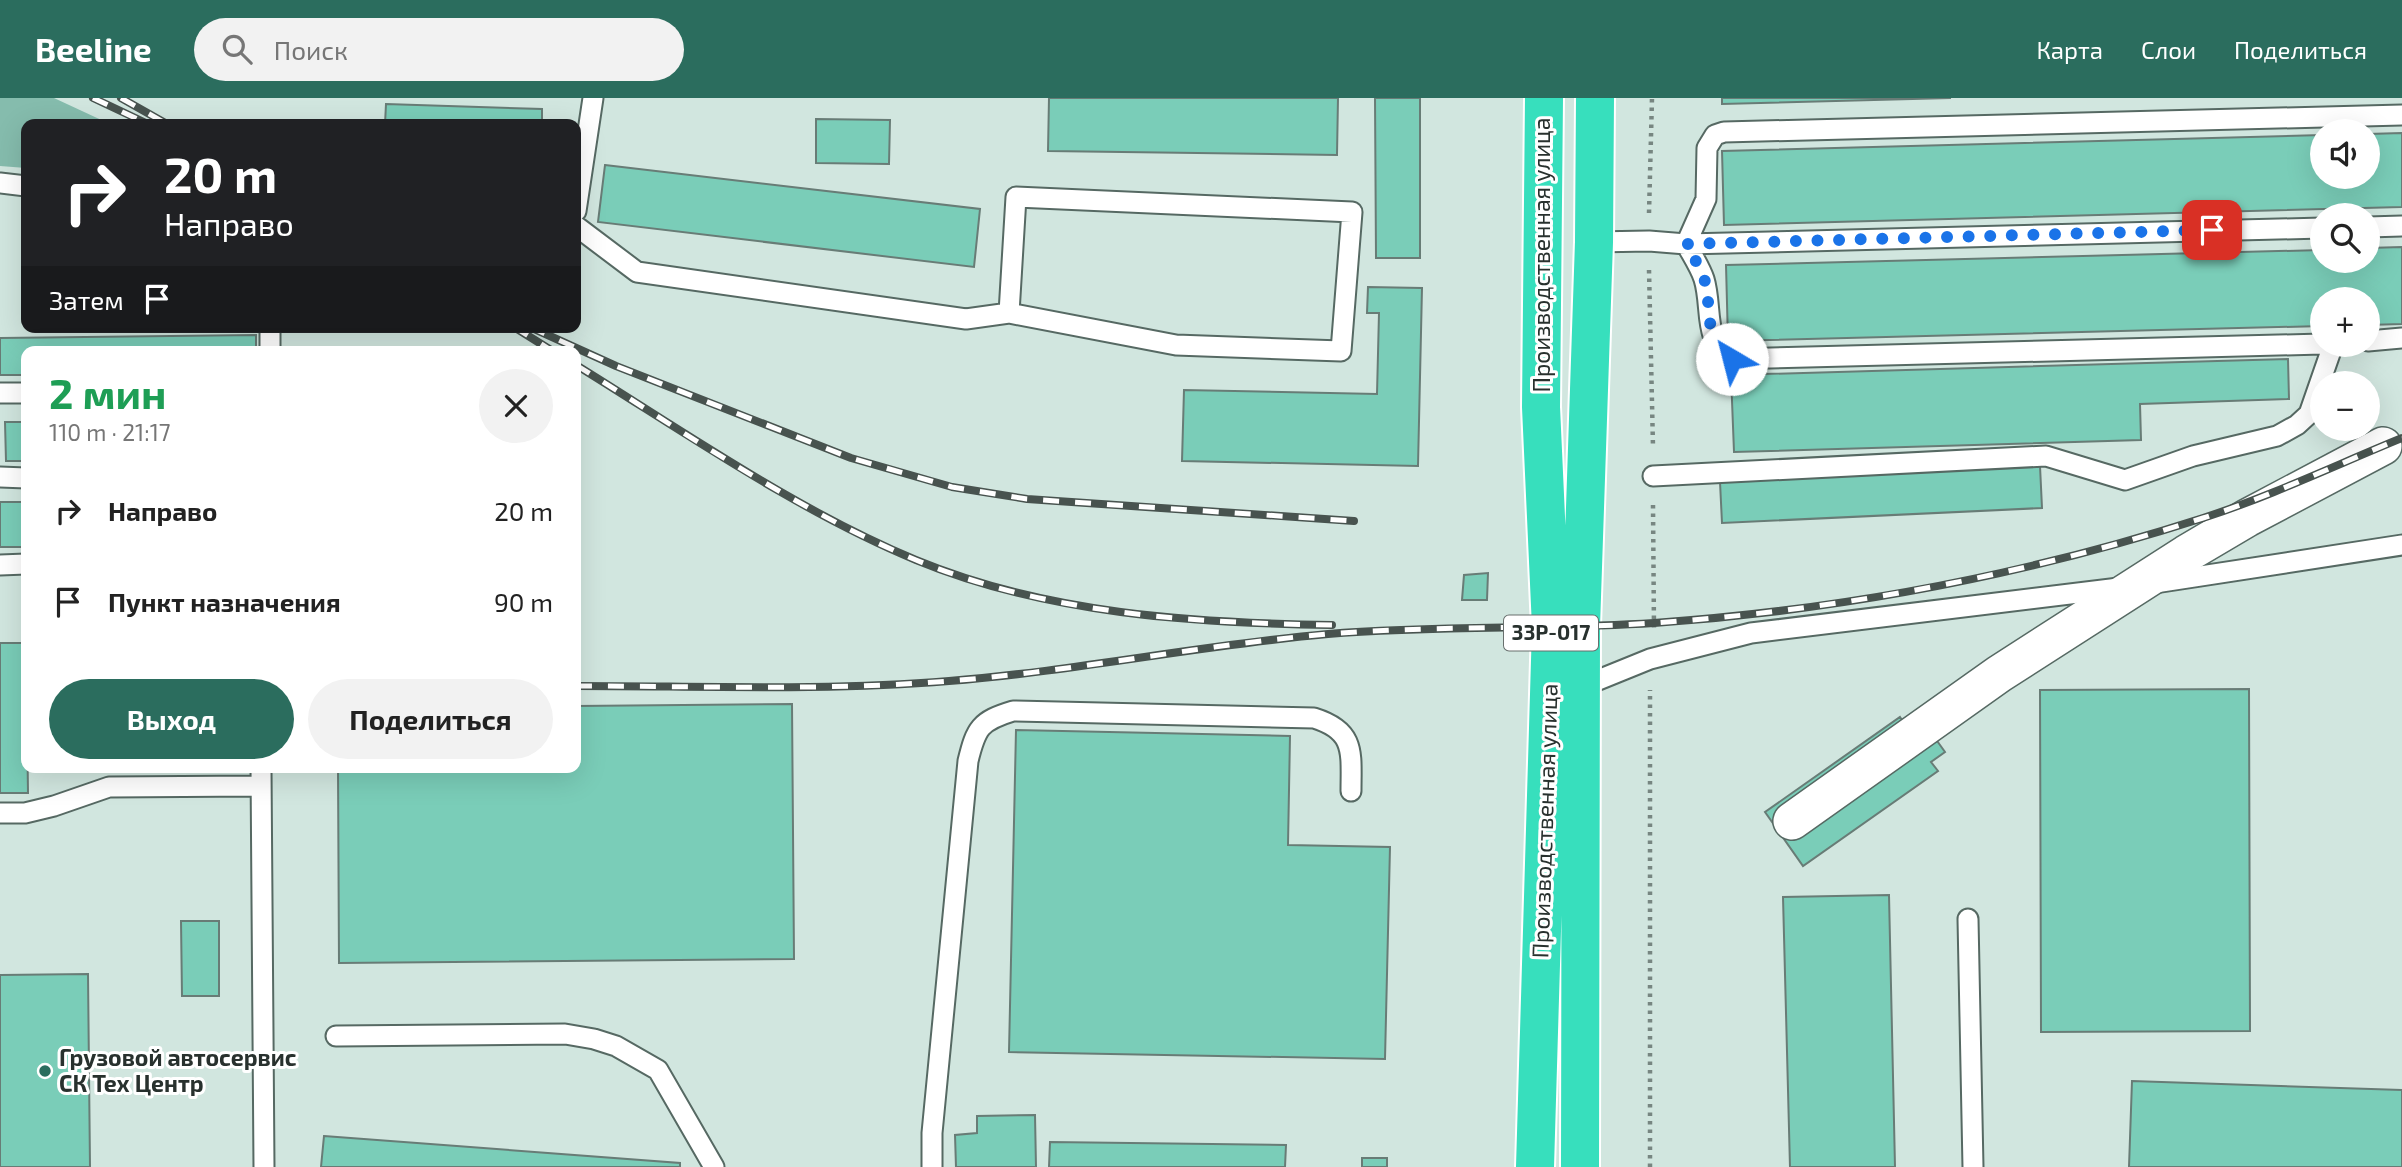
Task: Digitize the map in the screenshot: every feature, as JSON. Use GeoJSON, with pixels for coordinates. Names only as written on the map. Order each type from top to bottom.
{"type":"FeatureCollection","features":[{"type":"Feature","properties":{"kind":"highway","name":"Производственная улица"},"geometry":{"type":"LineString","coordinates":[[1535,1167],[1551,626],[1541,407],[1544,98]]}},
{"type":"Feature","properties":{"kind":"highway","name":"Производственная улица"},"geometry":{"type":"LineString","coordinates":[[1580,1167],[1581,626],[1594,242],[1595,98]]}},
{"type":"Feature","properties":{"kind":"street"},"geometry":{"type":"LineString","coordinates":[[1792,821],[1999,674],[2137,586],[2237,524],[2383,446]]}},
{"type":"Feature","properties":{"kind":"lane"},"geometry":{"type":"LineString","coordinates":[[581,178],[593,98]]}},
{"type":"Feature","properties":{"kind":"lane"},"geometry":{"type":"LineString","coordinates":[[1686,244],[1706,199],[1707,148],[1715,135],[1724,132],[2402,115]]}},
{"type":"Feature","properties":{"kind":"lane"},"geometry":{"type":"LineString","coordinates":[[0,183],[21,185]]}},
{"type":"Feature","properties":{"kind":"lane"},"geometry":{"type":"LineString","coordinates":[[581,230],[637,272],[966,319],[1009,313],[1176,345],[1341,351],[1352,212],[1016,197],[1009,313]]}},
{"type":"Feature","properties":{"kind":"lane"},"geometry":{"type":"LineString","coordinates":[[2380,227],[2402,226]]}},
{"type":"Feature","properties":{"kind":"lane"},"geometry":{"type":"LineString","coordinates":[[1594,242],[1649,241],[1686,244],[2310,228]]}},
{"type":"Feature","properties":{"kind":"lane"},"geometry":{"type":"LineString","coordinates":[[1686,244],[1704,278],[1712,334],[1719,351],[1732,359],[2310,344]]}},
{"type":"Feature","properties":{"kind":"lane"},"geometry":{"type":"LineString","coordinates":[[2380,340],[2402,338]]}},
{"type":"Feature","properties":{"kind":"lane"},"geometry":{"type":"LineString","coordinates":[[1653,476],[2046,456],[2125,480],[2193,456],[2277,436],[2297,425],[2309,414],[2329,357]]}},
{"type":"Feature","properties":{"kind":"lane"},"geometry":{"type":"LineString","coordinates":[[0,393],[21,393]]}},
{"type":"Feature","properties":{"kind":"lane"},"geometry":{"type":"LineString","coordinates":[[0,477],[21,478]]}},
{"type":"Feature","properties":{"kind":"lane"},"geometry":{"type":"LineString","coordinates":[[1581,687],[1650,659],[1751,634],[2137,586],[2402,545]]}},
{"type":"Feature","properties":{"kind":"lane"},"geometry":{"type":"LineString","coordinates":[[0,565],[21,564]]}},
{"type":"Feature","properties":{"kind":"lane"},"geometry":{"type":"LineString","coordinates":[[932,1167],[932,1133],[968,761],[974,736],[990,718],[1013,711],[1314,718],[1331,723],[1343,733],[1351,751],[1351,791]]}},
{"type":"Feature","properties":{"kind":"lane"},"geometry":{"type":"LineString","coordinates":[[0,813],[25,813],[109,787],[261,777],[264,1167]]}},
{"type":"Feature","properties":{"kind":"lane"},"geometry":{"type":"LineString","coordinates":[[1968,919],[1973,1167]]}},
{"type":"Feature","properties":{"kind":"lane"},"geometry":{"type":"LineString","coordinates":[[336,1036],[565,1034],[616,1046],[658,1070],[714,1167]]}},
{"type":"Feature","properties":{"kind":"green space"},"geometry":{"type":"Polygon","coordinates":[[[0,98],[54,98],[99,119],[21,119],[21,168],[0,166],[0,98]]]}},
{"type":"Feature","properties":{"kind":"building"},"geometry":{"type":"Polygon","coordinates":[[[1049,98],[1338,98],[1337,155],[1048,151],[1049,98]]]}},
{"type":"Feature","properties":{"kind":"building"},"geometry":{"type":"Polygon","coordinates":[[[1375,98],[1420,98],[1420,258],[1376,258],[1375,98]]]}},
{"type":"Feature","properties":{"kind":"building"},"geometry":{"type":"Polygon","coordinates":[[[1722,98],[1951,98],[1722,104],[1722,98]]]}},
{"type":"Feature","properties":{"kind":"building"},"geometry":{"type":"Polygon","coordinates":[[[386,104],[542,109],[542,119],[385,119],[386,104]]]}},
{"type":"Feature","properties":{"kind":"building"},"geometry":{"type":"Polygon","coordinates":[[[816,119],[890,120],[889,164],[816,163],[816,119]]]}},
{"type":"Feature","properties":{"kind":"building"},"geometry":{"type":"Polygon","coordinates":[[[2402,133],[2402,207],[2380,208],[2380,203],[2310,203],[2310,209],[1724,225],[1722,151],[2310,135],[2310,189],[2380,189],[2380,134],[2402,133]]]}},
{"type":"Feature","properties":{"kind":"building"},"geometry":{"type":"Polygon","coordinates":[[[605,165],[980,209],[974,267],[598,222],[605,165]]]}},
{"type":"Feature","properties":{"kind":"building"},"geometry":{"type":"Polygon","coordinates":[[[2402,247],[2402,324],[2380,325],[2380,287],[2310,287],[2310,326],[1728,341],[1726,265],[2310,250],[2310,273],[2380,273],[2380,248],[2402,247]]]}},
{"type":"Feature","properties":{"kind":"building"},"geometry":{"type":"Polygon","coordinates":[[[1368,287],[1422,288],[1418,466],[1182,461],[1184,390],[1377,394],[1379,313],[1367,313],[1368,287]]]}},
{"type":"Feature","properties":{"kind":"building"},"geometry":{"type":"Polygon","coordinates":[[[256,335],[256,346],[21,346],[21,375],[0,375],[0,338],[256,335]]]}},
{"type":"Feature","properties":{"kind":"building"},"geometry":{"type":"Polygon","coordinates":[[[2288,359],[2289,399],[2140,404],[2141,440],[1734,452],[1731,375],[2288,359]]]}},
{"type":"Feature","properties":{"kind":"building"},"geometry":{"type":"Polygon","coordinates":[[[5,422],[21,422],[21,461],[6,461],[5,422]]]}},
{"type":"Feature","properties":{"kind":"building"},"geometry":{"type":"Polygon","coordinates":[[[2040,466],[2042,508],[1722,523],[1720,482],[2040,466]]]}},
{"type":"Feature","properties":{"kind":"building"},"geometry":{"type":"Polygon","coordinates":[[[0,502],[21,502],[21,547],[0,547],[0,502]]]}},
{"type":"Feature","properties":{"kind":"building"},"geometry":{"type":"Polygon","coordinates":[[[1488,573],[1487,600],[1462,600],[1464,575],[1488,573]]]}},
{"type":"Feature","properties":{"kind":"building"},"geometry":{"type":"Polygon","coordinates":[[[0,643],[21,643],[21,773],[28,773],[28,793],[0,793],[0,643]]]}},
{"type":"Feature","properties":{"kind":"building"},"geometry":{"type":"Polygon","coordinates":[[[2249,689],[2250,1031],[2041,1032],[2040,690],[2249,689]]]}},
{"type":"Feature","properties":{"kind":"building"},"geometry":{"type":"Polygon","coordinates":[[[792,704],[794,959],[339,963],[338,773],[581,773],[581,706],[792,704]]]}},
{"type":"Feature","properties":{"kind":"building"},"geometry":{"type":"Polygon","coordinates":[[[1900,717],[1921,747],[1935,738],[1945,752],[1931,762],[1938,771],[1803,866],[1765,812],[1900,717]]]}},
{"type":"Feature","properties":{"kind":"building"},"geometry":{"type":"Polygon","coordinates":[[[1016,730],[1290,736],[1288,845],[1390,847],[1385,1059],[1009,1052],[1016,730]]]}},
{"type":"Feature","properties":{"kind":"building"},"geometry":{"type":"Polygon","coordinates":[[[1889,895],[1895,1167],[1790,1167],[1783,897],[1889,895]]]}},
{"type":"Feature","properties":{"kind":"building"},"geometry":{"type":"Polygon","coordinates":[[[181,921],[219,921],[219,996],[182,996],[181,921]]]}},
{"type":"Feature","properties":{"kind":"building","name":"Грузовой автосервис СК Тех Центр"},"geometry":{"type":"Polygon","coordinates":[[[88,974],[90,1167],[0,1167],[0,975],[88,974]]]}},
{"type":"Feature","properties":{"kind":"building"},"geometry":{"type":"Polygon","coordinates":[[[2132,1081],[2402,1090],[2402,1167],[2129,1167],[2132,1081]]]}},
{"type":"Feature","properties":{"kind":"building"},"geometry":{"type":"Polygon","coordinates":[[[1035,1115],[1036,1167],[956,1167],[955,1135],[977,1133],[977,1116],[1035,1115]]]}},
{"type":"Feature","properties":{"kind":"building"},"geometry":{"type":"Polygon","coordinates":[[[324,1136],[680,1163],[680,1167],[321,1167],[324,1136]]]}},
{"type":"Feature","properties":{"kind":"building"},"geometry":{"type":"Polygon","coordinates":[[[1050,1142],[1286,1145],[1285,1167],[1049,1167],[1050,1142]]]}},
{"type":"Feature","properties":{"kind":"building"},"geometry":{"type":"Polygon","coordinates":[[[1362,1158],[1387,1158],[1387,1167],[1362,1167],[1362,1158]]]}},
{"type":"Feature","properties":{"kind":"railway"},"geometry":{"type":"LineString","coordinates":[[93,98],[137,119]]}},
{"type":"Feature","properties":{"kind":"railway"},"geometry":{"type":"LineString","coordinates":[[121,98],[158,119]]}},
{"type":"Feature","properties":{"kind":"railway"},"geometry":{"type":"LineString","coordinates":[[524,333],[544,346]]}},
{"type":"Feature","properties":{"kind":"railway"},"geometry":{"type":"LineString","coordinates":[[543,333],[572,346]]}},
{"type":"Feature","properties":{"kind":"railway"},"geometry":{"type":"LineString","coordinates":[[581,350],[851,458],[952,487],[1027,499],[1354,521]]}},
{"type":"Feature","properties":{"kind":"railway"},"geometry":{"type":"LineString","coordinates":[[581,368],[742,469],[828,518],[916,560],[966,578],[1017,593],[1121,612],[1226,622],[1332,625]]}},
{"type":"Feature","properties":{"kind":"railway"},"geometry":{"type":"LineString","coordinates":[[581,686],[809,687],[902,684],[997,677],[1328,634],[1410,629],[1654,623],[1793,609],[1932,587],[2069,557],[2203,518],[2254,500],[2402,438]]}},
{"type":"Feature","properties":{"kind":"place","name":"Грузовой автосервис СК Тех Центр"},"geometry":{"type":"Point","coordinates":[45,1071]}},
{"type":"Feature","properties":{"kind":"route"},"geometry":{"type":"LineString","coordinates":[[1732,359],[1719,351],[1712,334],[1704,278],[1686,244],[2212,230]]}}]}
